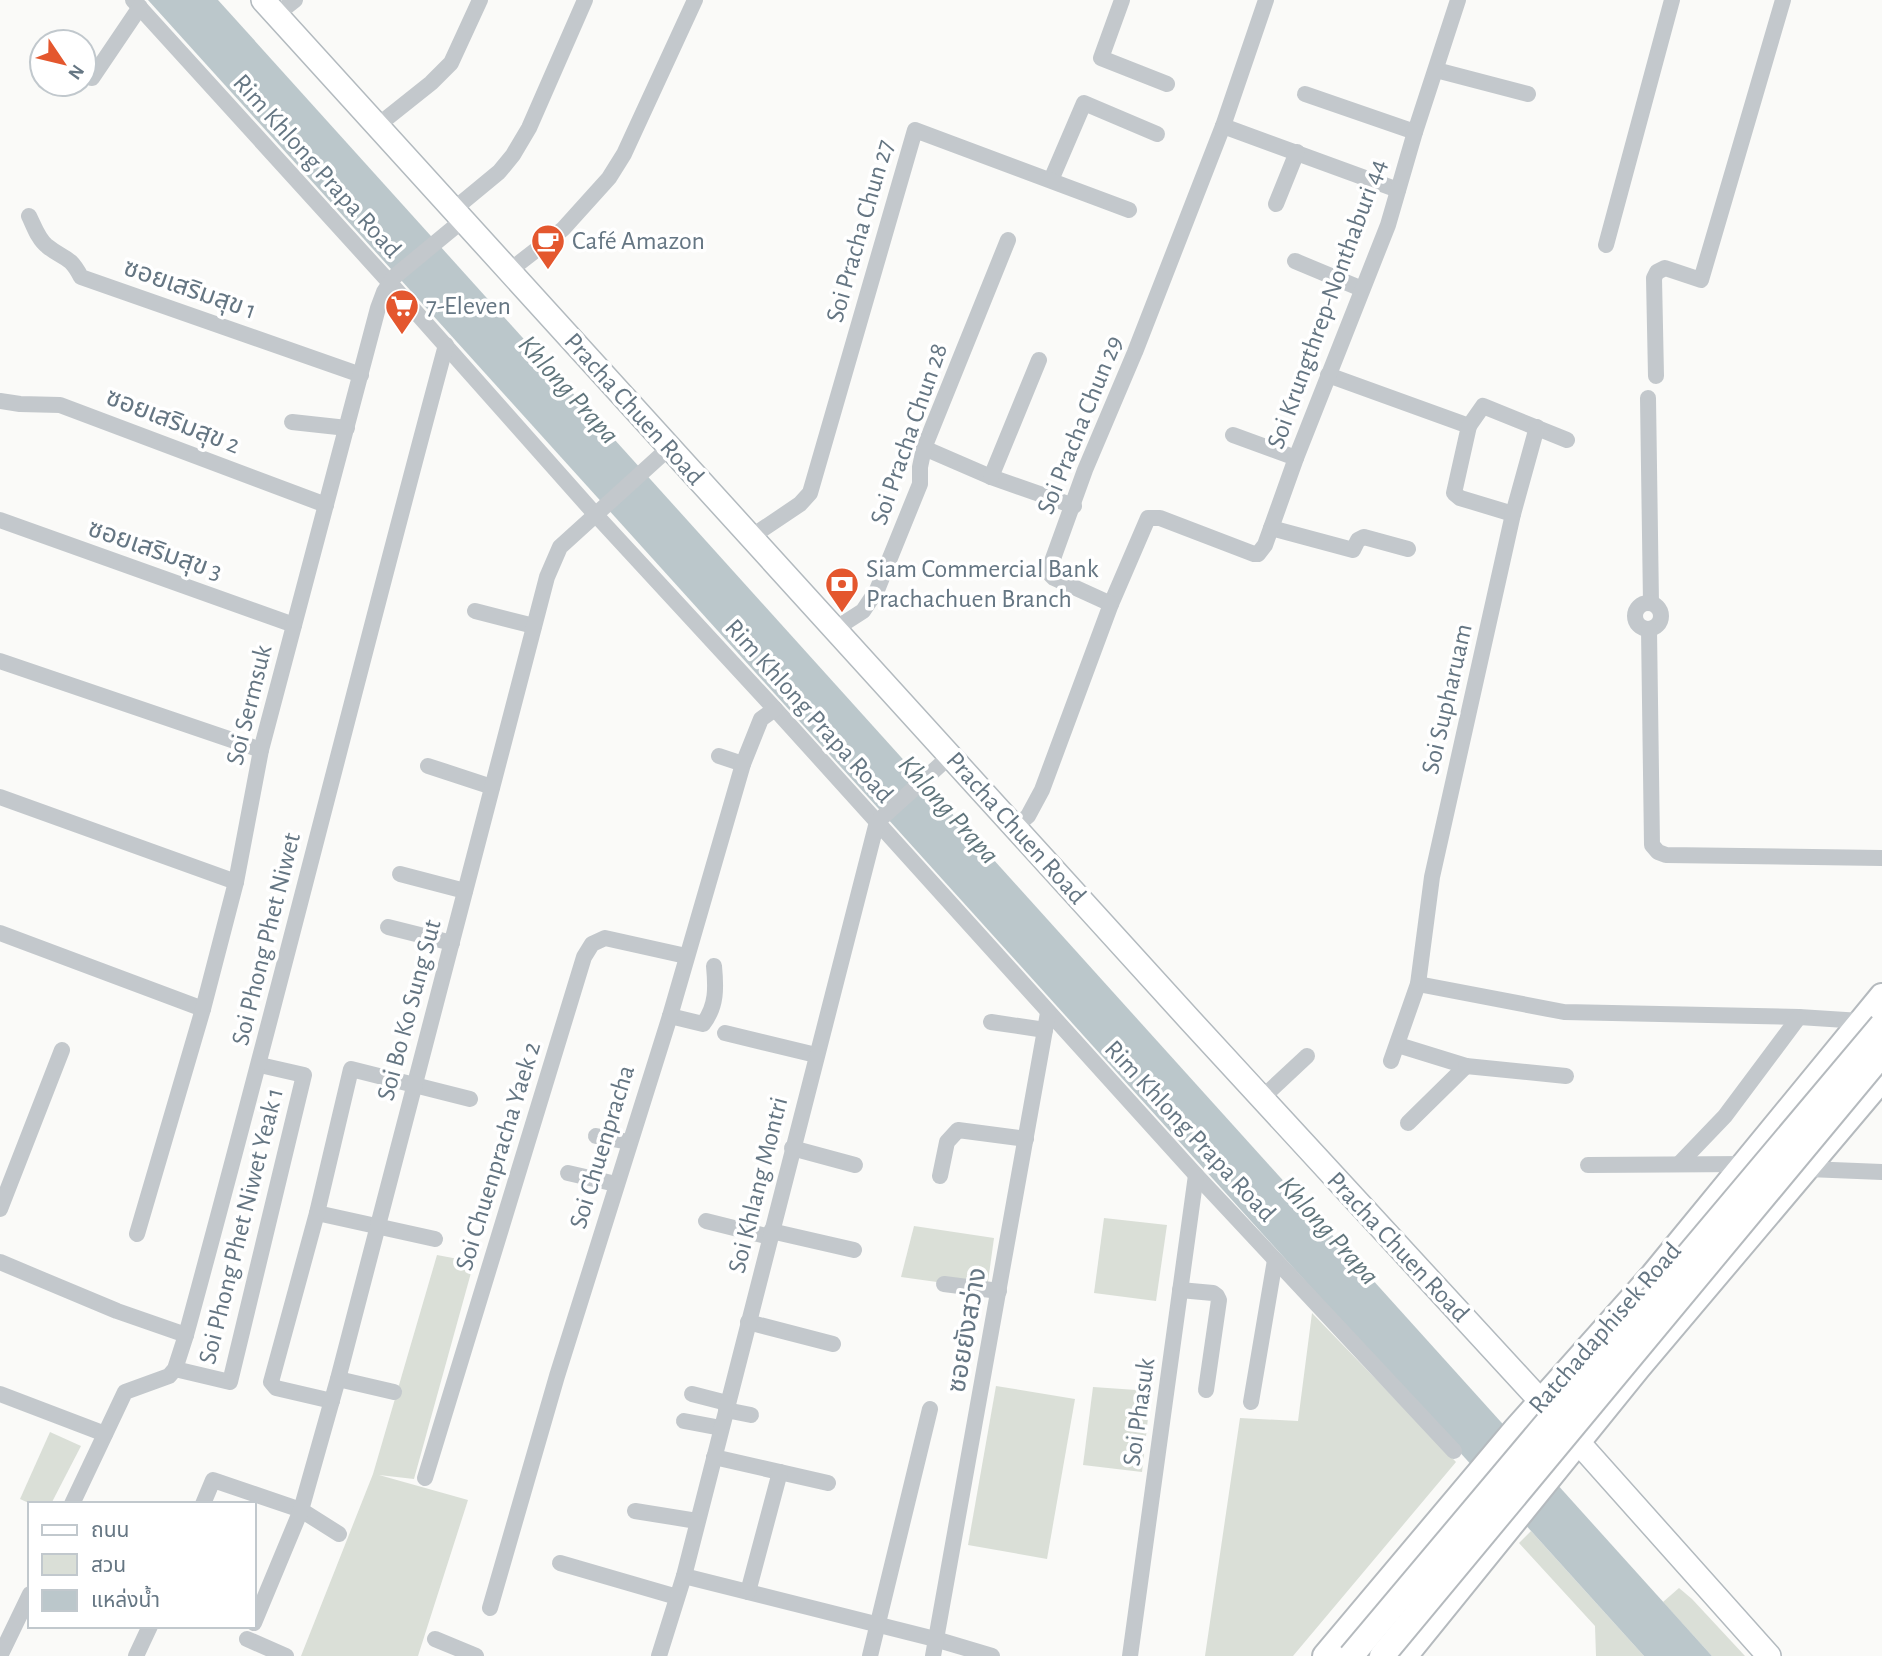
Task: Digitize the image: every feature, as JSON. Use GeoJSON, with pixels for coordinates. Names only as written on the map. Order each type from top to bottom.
{"type":"FeatureCollection","features":[{"type":"Feature","properties":{"kind":"main road","name":"Pracha Chuen Road"},"geometry":{"type":"LineString","coordinates":[[270,7],[835,629],[942,763],[1015,827],[1541,1402],[1769,1656]]}},
{"type":"Feature","properties":{"kind":"main road","name":"Ratchadaphisek Road"},"geometry":{"type":"LineString","coordinates":[[1351,1656],[1871,1023],[1882,996]]}},
{"type":"Feature","properties":{"kind":"main road","name":"Ratchadaphisek Road"},"geometry":{"type":"LineString","coordinates":[[1325,1656],[1516,1429],[1871,1023]]}},
{"type":"Feature","properties":{"kind":"main road","name":"Ratchadaphisek Road"},"geometry":{"type":"LineString","coordinates":[[1382,1656],[1882,1055]]}},
{"type":"Feature","properties":{"kind":"main road","name":"Ratchadaphisek Road"},"geometry":{"type":"LineString","coordinates":[[1405,1656],[1577,1443],[1882,1079]]}},
{"type":"Feature","properties":{"kind":"main road"},"geometry":{"type":"LineString","coordinates":[[1697,1222],[1688,1241],[1692,1252],[1701,1260],[1714,1263],[1732,1257]]}},
{"type":"Feature","properties":{"kind":"main road"},"geometry":{"type":"LineString","coordinates":[[1405,1562],[1421,1555],[1441,1552],[1451,1560],[1456,1570],[1455,1594]]}},
{"type":"Feature","properties":{"kind":"street"},"geometry":{"type":"LineString","coordinates":[[270,7],[295,0]]}},
{"type":"Feature","properties":{"kind":"street"},"geometry":{"type":"LineString","coordinates":[[377,126],[431,83],[451,63],[480,0]]}},
{"type":"Feature","properties":{"kind":"street","name":"Soi Sermsuk"},"geometry":{"type":"LineString","coordinates":[[136,1234],[203,1009],[236,883],[261,750],[378,308],[391,279],[438,240],[513,155],[529,128],[585,0]]}},
{"type":"Feature","properties":{"kind":"street"},"geometry":{"type":"LineString","coordinates":[[509,271],[564,229],[609,178],[624,154],[695,0]]}},
{"type":"Feature","properties":{"kind":"street"},"geometry":{"type":"LineString","coordinates":[[1122,0],[1101,58],[1167,84]]}},
{"type":"Feature","properties":{"kind":"street","name":"Soi Pracha Chun 29"},"geometry":{"type":"LineString","coordinates":[[1111,604],[1051,575],[1050,567],[1085,470],[1135,352],[1223,126],[1266,0]]}},
{"type":"Feature","properties":{"kind":"street","name":"Soi Krungthrep-Nonthaburi 44"},"geometry":{"type":"LineString","coordinates":[[1111,604],[1148,518],[1160,518],[1254,554],[1258,554],[1265,545],[1296,458],[1388,225],[1458,0]]}},
{"type":"Feature","properties":{"kind":"street"},"geometry":{"type":"LineString","coordinates":[[1606,245],[1672,0]]}},
{"type":"Feature","properties":{"kind":"street"},"geometry":{"type":"LineString","coordinates":[[1656,376],[1654,278],[1657,272],[1665,268],[1701,280],[1783,0]]}},
{"type":"Feature","properties":{"kind":"street"},"geometry":{"type":"LineString","coordinates":[[98,68],[137,4]]}},
{"type":"Feature","properties":{"kind":"street","name":"Rim Khlong Prapa Road"},"geometry":{"type":"LineString","coordinates":[[137,4],[391,279],[446,345],[775,709],[879,818],[1048,1013],[1454,1451]]}},
{"type":"Feature","properties":{"kind":"street"},"geometry":{"type":"LineString","coordinates":[[1436,70],[1528,94]]}},
{"type":"Feature","properties":{"kind":"street"},"geometry":{"type":"LineString","coordinates":[[1305,94],[1415,132]]}},
{"type":"Feature","properties":{"kind":"street"},"geometry":{"type":"LineString","coordinates":[[1051,180],[1084,103],[1157,134]]}},
{"type":"Feature","properties":{"kind":"street"},"geometry":{"type":"LineString","coordinates":[[1223,126],[1398,190]]}},
{"type":"Feature","properties":{"kind":"street","name":"Soi Pracha Chun 27"},"geometry":{"type":"LineString","coordinates":[[751,537],[800,504],[810,493],[915,130],[1129,210]]}},
{"type":"Feature","properties":{"kind":"street"},"geometry":{"type":"LineString","coordinates":[[1276,204],[1297,152]]}},
{"type":"Feature","properties":{"kind":"street","name":"ซอยเสริมสุข 1"},"geometry":{"type":"LineString","coordinates":[[29,216],[41,240],[70,259],[81,277],[361,376]]}},
{"type":"Feature","properties":{"kind":"street","name":"Soi Pracha Chun 28"},"geometry":{"type":"LineString","coordinates":[[835,629],[863,611],[877,590],[920,484],[924,448],[1008,240]]}},
{"type":"Feature","properties":{"kind":"street"},"geometry":{"type":"LineString","coordinates":[[1295,261],[1363,289]]}},
{"type":"Feature","properties":{"kind":"street","name":"Soi Phong Phet Niwet"},"geometry":{"type":"LineString","coordinates":[[175,1369],[260,1065],[365,645],[446,345]]}},
{"type":"Feature","properties":{"kind":"street"},"geometry":{"type":"LineString","coordinates":[[991,477],[1039,360]]}},
{"type":"Feature","properties":{"kind":"street"},"geometry":{"type":"LineString","coordinates":[[1328,375],[1469,426]]}},
{"type":"Feature","properties":{"kind":"street"},"geometry":{"type":"LineString","coordinates":[[1648,398],[1651,603],[1660,610],[1661,618],[1657,625],[1649,629],[1652,845],[1665,855],[1882,858]]}},
{"type":"Feature","properties":{"kind":"street","name":"ซอยเสริมสุข 2"},"geometry":{"type":"LineString","coordinates":[[0,401],[60,405],[326,505]]}},
{"type":"Feature","properties":{"kind":"street"},"geometry":{"type":"LineString","coordinates":[[1513,514],[1460,498],[1454,493],[1469,426],[1483,406],[1567,440]]}},
{"type":"Feature","properties":{"kind":"street"},"geometry":{"type":"LineString","coordinates":[[292,422],[347,428]]}},
{"type":"Feature","properties":{"kind":"street","name":"Soi Supharuam"},"geometry":{"type":"LineString","coordinates":[[1391,1061],[1418,984],[1432,877],[1513,514],[1537,427]]}},
{"type":"Feature","properties":{"kind":"street"},"geometry":{"type":"LineString","coordinates":[[1233,435],[1296,458]]}},
{"type":"Feature","properties":{"kind":"street","name":"Soi Bo Ko Sung Sut"},"geometry":{"type":"LineString","coordinates":[[256,1618],[301,1510],[332,1401],[547,577],[560,547],[669,448]]}},
{"type":"Feature","properties":{"kind":"street"},"geometry":{"type":"LineString","coordinates":[[924,448],[991,477],[1074,506]]}},
{"type":"Feature","properties":{"kind":"street","name":"ซอยเสริมสุข 3"},"geometry":{"type":"LineString","coordinates":[[0,520],[294,625]]}},
{"type":"Feature","properties":{"kind":"street"},"geometry":{"type":"LineString","coordinates":[[1271,528],[1353,550],[1358,540],[1364,537],[1408,549]]}},
{"type":"Feature","properties":{"kind":"street"},"geometry":{"type":"LineString","coordinates":[[1015,827],[1028,816],[1042,790],[1111,604]]}},
{"type":"Feature","properties":{"kind":"street"},"geometry":{"type":"LineString","coordinates":[[475,611],[534,626]]}},
{"type":"Feature","properties":{"kind":"street"},"geometry":{"type":"LineString","coordinates":[[0,661],[261,750]]}},
{"type":"Feature","properties":{"kind":"street","name":"Soi Chuenpracha"},"geometry":{"type":"LineString","coordinates":[[490,1608],[556,1376],[670,1016],[743,764],[761,719],[775,709]]}},
{"type":"Feature","properties":{"kind":"street"},"geometry":{"type":"LineString","coordinates":[[719,756],[743,764]]}},
{"type":"Feature","properties":{"kind":"street"},"geometry":{"type":"LineString","coordinates":[[879,818],[942,763]]}},
{"type":"Feature","properties":{"kind":"street"},"geometry":{"type":"LineString","coordinates":[[428,766],[492,787]]}},
{"type":"Feature","properties":{"kind":"street"},"geometry":{"type":"LineString","coordinates":[[0,797],[236,883]]}},
{"type":"Feature","properties":{"kind":"street","name":"Soi Khlang Montri"},"geometry":{"type":"LineString","coordinates":[[659,1656],[684,1576],[879,818]]}},
{"type":"Feature","properties":{"kind":"street"},"geometry":{"type":"LineString","coordinates":[[400,874],[465,891]]}},
{"type":"Feature","properties":{"kind":"street"},"geometry":{"type":"LineString","coordinates":[[388,927],[452,943]]}},
{"type":"Feature","properties":{"kind":"street"},"geometry":{"type":"LineString","coordinates":[[0,933],[203,1009]]}},
{"type":"Feature","properties":{"kind":"street","name":"Soi Chuenpracha Yaek 2"},"geometry":{"type":"LineString","coordinates":[[425,1478],[584,957],[592,944],[605,938],[686,956]]}},
{"type":"Feature","properties":{"kind":"street"},"geometry":{"type":"LineString","coordinates":[[670,1016],[703,1024],[709,1016],[716,992],[714,966]]}},
{"type":"Feature","properties":{"kind":"street"},"geometry":{"type":"LineString","coordinates":[[1418,984],[1564,1012],[1799,1017],[1871,1023]]}},
{"type":"Feature","properties":{"kind":"street","name":"ซอยยังสว่าง"},"geometry":{"type":"LineString","coordinates":[[933,1656],[1048,1013]]}},
{"type":"Feature","properties":{"kind":"street"},"geometry":{"type":"LineString","coordinates":[[1679,1164],[1726,1116],[1799,1017]]}},
{"type":"Feature","properties":{"kind":"street"},"geometry":{"type":"LineString","coordinates":[[991,1022],[1045,1030]]}},
{"type":"Feature","properties":{"kind":"street"},"geometry":{"type":"LineString","coordinates":[[725,1033],[816,1055]]}},
{"type":"Feature","properties":{"kind":"street"},"geometry":{"type":"LineString","coordinates":[[1398,1045],[1466,1066],[1566,1076]]}},
{"type":"Feature","properties":{"kind":"street"},"geometry":{"type":"LineString","coordinates":[[0,1209],[62,1050]]}},
{"type":"Feature","properties":{"kind":"street"},"geometry":{"type":"LineString","coordinates":[[1262,1098],[1307,1056]]}},
{"type":"Feature","properties":{"kind":"street","name":"Soi Phong Phet Niwet Yeak 1"},"geometry":{"type":"LineString","coordinates":[[175,1369],[230,1382],[304,1074],[260,1065]]}},
{"type":"Feature","properties":{"kind":"street"},"geometry":{"type":"LineString","coordinates":[[1408,1123],[1466,1066]]}},
{"type":"Feature","properties":{"kind":"street"},"geometry":{"type":"LineString","coordinates":[[332,1401],[276,1388],[271,1382],[317,1213],[351,1069],[470,1099]]}},
{"type":"Feature","properties":{"kind":"street"},"geometry":{"type":"LineString","coordinates":[[940,1176],[947,1142],[958,1130],[1026,1139]]}},
{"type":"Feature","properties":{"kind":"street"},"geometry":{"type":"LineString","coordinates":[[596,1136],[629,1142]]}},
{"type":"Feature","properties":{"kind":"street"},"geometry":{"type":"LineString","coordinates":[[792,1148],[855,1165]]}},
{"type":"Feature","properties":{"kind":"street"},"geometry":{"type":"LineString","coordinates":[[1588,1165],[1745,1164]]}},
{"type":"Feature","properties":{"kind":"street"},"geometry":{"type":"LineString","coordinates":[[1808,1169],[1882,1172]]}},
{"type":"Feature","properties":{"kind":"street"},"geometry":{"type":"LineString","coordinates":[[568,1172],[616,1184]]}},
{"type":"Feature","properties":{"kind":"street","name":"Soi Phasuk"},"geometry":{"type":"LineString","coordinates":[[1130,1656],[1196,1175]]}},
{"type":"Feature","properties":{"kind":"street"},"geometry":{"type":"LineString","coordinates":[[317,1213],[435,1239]]}},
{"type":"Feature","properties":{"kind":"street"},"geometry":{"type":"LineString","coordinates":[[706,1222],[854,1250]]}},
{"type":"Feature","properties":{"kind":"street"},"geometry":{"type":"LineString","coordinates":[[1251,1402],[1275,1260]]}},
{"type":"Feature","properties":{"kind":"street"},"geometry":{"type":"LineString","coordinates":[[0,1262],[117,1311],[186,1335]]}},
{"type":"Feature","properties":{"kind":"street"},"geometry":{"type":"LineString","coordinates":[[944,1284],[999,1291]]}},
{"type":"Feature","properties":{"kind":"street"},"geometry":{"type":"LineString","coordinates":[[1180,1290],[1213,1293],[1219,1300],[1206,1390]]}},
{"type":"Feature","properties":{"kind":"street"},"geometry":{"type":"LineString","coordinates":[[748,1322],[833,1344]]}},
{"type":"Feature","properties":{"kind":"street"},"geometry":{"type":"LineString","coordinates":[[73,1502],[125,1392],[169,1376],[175,1369]]}},
{"type":"Feature","properties":{"kind":"street"},"geometry":{"type":"LineString","coordinates":[[338,1379],[394,1391]]}},
{"type":"Feature","properties":{"kind":"street"},"geometry":{"type":"LineString","coordinates":[[0,1394],[105,1434]]}},
{"type":"Feature","properties":{"kind":"street"},"geometry":{"type":"LineString","coordinates":[[692,1394],[751,1415]]}},
{"type":"Feature","properties":{"kind":"street"},"geometry":{"type":"LineString","coordinates":[[870,1656],[930,1409]]}},
{"type":"Feature","properties":{"kind":"street"},"geometry":{"type":"LineString","coordinates":[[684,1422],[721,1428]]}},
{"type":"Feature","properties":{"kind":"street"},"geometry":{"type":"LineString","coordinates":[[714,1457],[828,1483]]}},
{"type":"Feature","properties":{"kind":"street"},"geometry":{"type":"LineString","coordinates":[[748,1592],[780,1472]]}},
{"type":"Feature","properties":{"kind":"street"},"geometry":{"type":"LineString","coordinates":[[204,1502],[213,1480],[301,1510],[339,1534]]}},
{"type":"Feature","properties":{"kind":"street"},"geometry":{"type":"LineString","coordinates":[[635,1511],[697,1521]]}},
{"type":"Feature","properties":{"kind":"street"},"geometry":{"type":"LineString","coordinates":[[561,1563],[677,1597]]}},
{"type":"Feature","properties":{"kind":"street"},"geometry":{"type":"LineString","coordinates":[[684,1576],[935,1639],[992,1656]]}},
{"type":"Feature","properties":{"kind":"street"},"geometry":{"type":"LineString","coordinates":[[0,1656],[28,1598]]}},
{"type":"Feature","properties":{"kind":"street"},"geometry":{"type":"LineString","coordinates":[[136,1656],[149,1628]]}},
{"type":"Feature","properties":{"kind":"street"},"geometry":{"type":"LineString","coordinates":[[251,1630],[286,1656]]}},
{"type":"Feature","properties":{"kind":"street","name":"Soi Bo Ko Sung Sut"},"geometry":{"type":"LineString","coordinates":[[240,1656],[251,1630]]}},
{"type":"Feature","properties":{"kind":"street"},"geometry":{"type":"LineString","coordinates":[[435,1639],[476,1656]]}},
{"type":"Feature","properties":{"kind":"green space"},"geometry":{"type":"Polygon","coordinates":[[[1104,1218],[1167,1225],[1156,1301],[1094,1293],[1104,1218]]]}},
{"type":"Feature","properties":{"kind":"green space"},"geometry":{"type":"Polygon","coordinates":[[[914,1226],[994,1238],[987,1289],[901,1277],[914,1226]]]}},
{"type":"Feature","properties":{"kind":"green space"},"geometry":{"type":"Polygon","coordinates":[[[437,1255],[474,1262],[414,1479],[379,1475],[468,1500],[418,1656],[301,1656],[373,1474],[437,1255]]]}},
{"type":"Feature","properties":{"kind":"green space"},"geometry":{"type":"Polygon","coordinates":[[[1312,1313],[1456,1462],[1293,1656],[1205,1656],[1240,1418],[1298,1421],[1312,1313]]]}},
{"type":"Feature","properties":{"kind":"green space"},"geometry":{"type":"Polygon","coordinates":[[[996,1386],[1075,1399],[1047,1559],[968,1545],[996,1386]]]}},
{"type":"Feature","properties":{"kind":"green space"},"geometry":{"type":"Polygon","coordinates":[[[1093,1387],[1151,1391],[1142,1472],[1083,1465],[1093,1387]]]}},
{"type":"Feature","properties":{"kind":"green space"},"geometry":{"type":"Polygon","coordinates":[[[50,1432],[81,1446],[52,1502],[28,1503],[20,1499],[50,1432]]]}},
{"type":"Feature","properties":{"kind":"green space"},"geometry":{"type":"Polygon","coordinates":[[[1531,1531],[1644,1656],[1596,1656],[1595,1626],[1519,1543],[1531,1531]]]}},
{"type":"Feature","properties":{"kind":"green space"},"geometry":{"type":"Polygon","coordinates":[[[1679,1588],[1745,1656],[1712,1656],[1663,1602],[1679,1588]]]}},
{"type":"Feature","properties":{"kind":"water","name":"Khlong Prapa"},"geometry":{"type":"Polygon","coordinates":[[[148,0],[218,0],[1712,1656],[1644,1656],[148,0]]]}},
{"type":"Feature","properties":{"kind":"place","name":"Café Amazon"},"geometry":{"type":"Point","coordinates":[548,271]}},
{"type":"Feature","properties":{"kind":"place","name":"7-Eleven"},"geometry":{"type":"Point","coordinates":[402,336]}},
{"type":"Feature","properties":{"kind":"place","name":"Siam Commercial Bank Prachachuen Branch"},"geometry":{"type":"Point","coordinates":[842,614]}}]}
